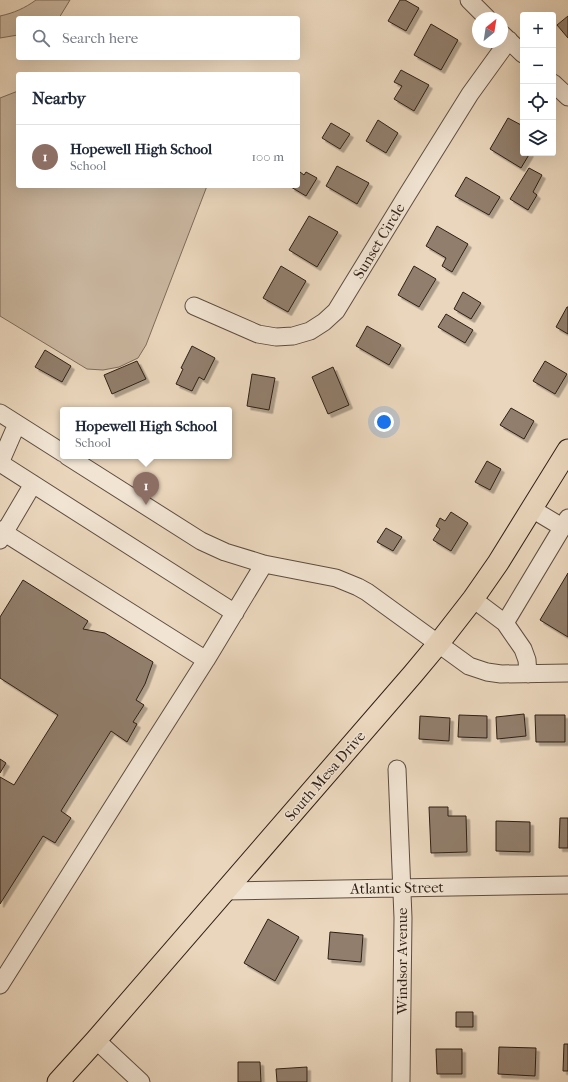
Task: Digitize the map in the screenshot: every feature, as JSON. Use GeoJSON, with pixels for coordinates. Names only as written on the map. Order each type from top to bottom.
{"type":"FeatureCollection","features":[{"type":"Feature","properties":{"kind":"main road","name":"South Mesa Drive"},"geometry":{"type":"LineString","coordinates":[[58,1082],[438,644],[473,599],[498,563],[568,450]]}},
{"type":"Feature","properties":{"kind":"street"},"geometry":{"type":"LineString","coordinates":[[469,0],[481,12]]}},
{"type":"Feature","properties":{"kind":"street"},"geometry":{"type":"LineString","coordinates":[[508,40],[520,51]]}},
{"type":"Feature","properties":{"kind":"street","name":"Sunset Circle"},"geometry":{"type":"LineString","coordinates":[[194,306],[258,334],[276,337],[294,336],[310,331],[324,322],[336,311],[498,48]]}},
{"type":"Feature","properties":{"kind":"street"},"geometry":{"type":"LineString","coordinates":[[554,84],[568,97]]}},
{"type":"Feature","properties":{"kind":"street"},"geometry":{"type":"LineString","coordinates":[[0,413],[60,451]]}},
{"type":"Feature","properties":{"kind":"street"},"geometry":{"type":"LineString","coordinates":[[17,424],[0,463],[235,613]]}},
{"type":"Feature","properties":{"kind":"street"},"geometry":{"type":"LineString","coordinates":[[72,459],[201,541],[225,552],[264,564],[336,578],[358,587],[469,666],[487,672],[502,674],[568,673]]}},
{"type":"Feature","properties":{"kind":"street"},"geometry":{"type":"LineString","coordinates":[[33,484],[2,534],[206,660]]}},
{"type":"Feature","properties":{"kind":"street"},"geometry":{"type":"LineString","coordinates":[[504,623],[565,522],[532,509]]}},
{"type":"Feature","properties":{"kind":"street"},"geometry":{"type":"LineString","coordinates":[[0,985],[206,660],[264,564]]}},
{"type":"Feature","properties":{"kind":"street"},"geometry":{"type":"LineString","coordinates":[[473,599],[504,623],[523,649],[527,660],[528,674]]}},
{"type":"Feature","properties":{"kind":"street","name":"Windsor Avenue"},"geometry":{"type":"LineString","coordinates":[[397,769],[402,918],[400,1082]]}},
{"type":"Feature","properties":{"kind":"street","name":"Atlantic Street"},"geometry":{"type":"LineString","coordinates":[[225,890],[568,885]]}},
{"type":"Feature","properties":{"kind":"street"},"geometry":{"type":"LineString","coordinates":[[96,1040],[141,1082]]}},
{"type":"Feature","properties":{"kind":"shaded area"},"geometry":{"type":"Polygon","coordinates":[[[36,0],[70,0],[60,16],[16,16],[16,35],[0,38],[0,16],[19,10],[36,0]]]}},
{"type":"Feature","properties":{"kind":"shaded area"},"geometry":{"type":"Polygon","coordinates":[[[16,92],[16,188],[206,188],[146,345],[138,358],[119,367],[103,370],[87,369],[0,316],[0,98],[16,92]]]}},
{"type":"Feature","properties":{"kind":"building"},"geometry":{"type":"Polygon","coordinates":[[[400,0],[405,0],[419,8],[406,31],[388,21],[400,0]]]}},
{"type":"Feature","properties":{"kind":"building"},"geometry":{"type":"Polygon","coordinates":[[[568,16],[568,38],[557,25],[568,16]]]}},
{"type":"Feature","properties":{"kind":"building"},"geometry":{"type":"Polygon","coordinates":[[[431,24],[458,40],[441,70],[414,55],[431,24]]]}},
{"type":"Feature","properties":{"kind":"building"},"geometry":{"type":"Polygon","coordinates":[[[401,70],[429,85],[414,111],[394,99],[402,86],[394,82],[401,70]]]}},
{"type":"Feature","properties":{"kind":"building"},"geometry":{"type":"Polygon","coordinates":[[[508,118],[520,124],[520,156],[528,156],[521,168],[490,149],[508,118]]]}},
{"type":"Feature","properties":{"kind":"building"},"geometry":{"type":"Polygon","coordinates":[[[378,120],[398,133],[386,153],[366,141],[378,120]]]}},
{"type":"Feature","properties":{"kind":"building"},"geometry":{"type":"Polygon","coordinates":[[[331,123],[350,134],[340,149],[322,138],[331,123]]]}},
{"type":"Feature","properties":{"kind":"building"},"geometry":{"type":"Polygon","coordinates":[[[337,166],[369,183],[357,204],[326,186],[337,166]]]}},
{"type":"Feature","properties":{"kind":"building"},"geometry":{"type":"Polygon","coordinates":[[[529,168],[542,175],[533,192],[537,195],[528,210],[510,199],[529,168]]]}},
{"type":"Feature","properties":{"kind":"building"},"geometry":{"type":"Polygon","coordinates":[[[300,172],[304,175],[306,172],[317,178],[306,196],[293,188],[300,188],[300,172]]]}},
{"type":"Feature","properties":{"kind":"building"},"geometry":{"type":"Polygon","coordinates":[[[466,177],[500,197],[489,215],[455,196],[466,177]]]}},
{"type":"Feature","properties":{"kind":"building"},"geometry":{"type":"Polygon","coordinates":[[[309,216],[338,232],[317,267],[289,250],[309,216]]]}},
{"type":"Feature","properties":{"kind":"building"},"geometry":{"type":"Polygon","coordinates":[[[437,226],[468,244],[452,272],[442,266],[446,258],[426,246],[437,226]]]}},
{"type":"Feature","properties":{"kind":"building"},"geometry":{"type":"Polygon","coordinates":[[[281,266],[306,281],[288,312],[263,298],[281,266]]]}},
{"type":"Feature","properties":{"kind":"building"},"geometry":{"type":"Polygon","coordinates":[[[414,266],[436,279],[419,307],[398,295],[414,266]]]}},
{"type":"Feature","properties":{"kind":"building"},"geometry":{"type":"Polygon","coordinates":[[[463,292],[481,303],[471,319],[454,309],[463,292]]]}},
{"type":"Feature","properties":{"kind":"building"},"geometry":{"type":"Polygon","coordinates":[[[568,307],[568,334],[556,327],[568,307]]]}},
{"type":"Feature","properties":{"kind":"building"},"geometry":{"type":"Polygon","coordinates":[[[446,314],[473,330],[465,343],[438,327],[446,314]]]}},
{"type":"Feature","properties":{"kind":"building"},"geometry":{"type":"Polygon","coordinates":[[[367,326],[401,345],[389,365],[356,346],[367,326]]]}},
{"type":"Feature","properties":{"kind":"building"},"geometry":{"type":"Polygon","coordinates":[[[192,346],[215,358],[204,380],[199,377],[192,391],[176,384],[183,369],[181,368],[192,346]]]}},
{"type":"Feature","properties":{"kind":"building"},"geometry":{"type":"Polygon","coordinates":[[[45,350],[71,366],[62,382],[35,367],[45,350]]]}},
{"type":"Feature","properties":{"kind":"building"},"geometry":{"type":"Polygon","coordinates":[[[137,361],[146,379],[112,394],[104,375],[137,361]]]}},
{"type":"Feature","properties":{"kind":"building"},"geometry":{"type":"Polygon","coordinates":[[[545,361],[567,374],[555,394],[533,381],[545,361]]]}},
{"type":"Feature","properties":{"kind":"building"},"geometry":{"type":"Polygon","coordinates":[[[333,367],[349,405],[328,414],[312,377],[333,367]]]}},
{"type":"Feature","properties":{"kind":"building"},"geometry":{"type":"Polygon","coordinates":[[[252,374],[275,378],[269,410],[247,406],[252,374]]]}},
{"type":"Feature","properties":{"kind":"building"},"geometry":{"type":"Polygon","coordinates":[[[511,408],[534,421],[524,439],[500,425],[511,408]]]}},
{"type":"Feature","properties":{"kind":"building"},"geometry":{"type":"Polygon","coordinates":[[[487,461],[501,469],[490,490],[475,482],[487,461]]]}},
{"type":"Feature","properties":{"kind":"building"},"geometry":{"type":"Polygon","coordinates":[[[451,512],[468,523],[451,551],[433,540],[440,529],[436,526],[440,518],[445,521],[451,512]]]}},
{"type":"Feature","properties":{"kind":"building"},"geometry":{"type":"Polygon","coordinates":[[[386,528],[402,537],[393,551],[377,542],[386,528]]]}},
{"type":"Feature","properties":{"kind":"building"},"geometry":{"type":"Polygon","coordinates":[[[568,573],[568,637],[540,620],[568,573]]]}},
{"type":"Feature","properties":{"kind":"building"},"geometry":{"type":"Polygon","coordinates":[[[23,580],[88,621],[83,629],[105,633],[153,662],[145,684],[136,700],[144,705],[133,722],[137,724],[127,742],[111,731],[61,811],[71,818],[55,843],[43,836],[0,904],[0,777],[14,785],[58,715],[0,678],[0,617],[23,580]]]}},
{"type":"Feature","properties":{"kind":"building"},"geometry":{"type":"Polygon","coordinates":[[[524,714],[526,736],[497,739],[496,717],[524,714]]]}},
{"type":"Feature","properties":{"kind":"building"},"geometry":{"type":"Polygon","coordinates":[[[459,715],[487,716],[487,738],[458,737],[459,715]]]}},
{"type":"Feature","properties":{"kind":"building"},"geometry":{"type":"Polygon","coordinates":[[[535,715],[565,715],[565,742],[536,742],[535,715]]]}},
{"type":"Feature","properties":{"kind":"building"},"geometry":{"type":"Polygon","coordinates":[[[420,716],[450,718],[449,741],[419,739],[420,716]]]}},
{"type":"Feature","properties":{"kind":"building"},"geometry":{"type":"Polygon","coordinates":[[[0,759],[6,763],[0,773],[0,759]]]}},
{"type":"Feature","properties":{"kind":"building"},"geometry":{"type":"Polygon","coordinates":[[[429,807],[448,807],[448,816],[466,816],[467,852],[431,853],[429,807]]]}},
{"type":"Feature","properties":{"kind":"building"},"geometry":{"type":"Polygon","coordinates":[[[560,818],[568,818],[568,848],[559,848],[560,818]]]}},
{"type":"Feature","properties":{"kind":"building"},"geometry":{"type":"Polygon","coordinates":[[[496,821],[530,822],[530,852],[496,851],[496,821]]]}},
{"type":"Feature","properties":{"kind":"building"},"geometry":{"type":"Polygon","coordinates":[[[268,919],[299,937],[275,981],[244,963],[268,919]]]}},
{"type":"Feature","properties":{"kind":"building"},"geometry":{"type":"Polygon","coordinates":[[[330,932],[363,935],[361,962],[328,959],[330,932]]]}},
{"type":"Feature","properties":{"kind":"building"},"geometry":{"type":"Polygon","coordinates":[[[456,1012],[473,1012],[473,1027],[456,1027],[456,1012]]]}},
{"type":"Feature","properties":{"kind":"building"},"geometry":{"type":"Polygon","coordinates":[[[564,1044],[568,1044],[568,1071],[563,1071],[564,1044]]]}},
{"type":"Feature","properties":{"kind":"building"},"geometry":{"type":"Polygon","coordinates":[[[499,1047],[536,1048],[535,1076],[498,1074],[499,1047]]]}},
{"type":"Feature","properties":{"kind":"building"},"geometry":{"type":"Polygon","coordinates":[[[436,1049],[462,1049],[462,1074],[437,1074],[436,1049]]]}},
{"type":"Feature","properties":{"kind":"building"},"geometry":{"type":"Polygon","coordinates":[[[238,1062],[260,1062],[261,1082],[238,1082],[238,1062]]]}},
{"type":"Feature","properties":{"kind":"building"},"geometry":{"type":"Polygon","coordinates":[[[307,1067],[307,1082],[277,1082],[276,1069],[307,1067]]]}},
{"type":"Feature","properties":{"kind":"place","name":"Hopewell High School"},"geometry":{"type":"Point","coordinates":[146,505]}}]}
